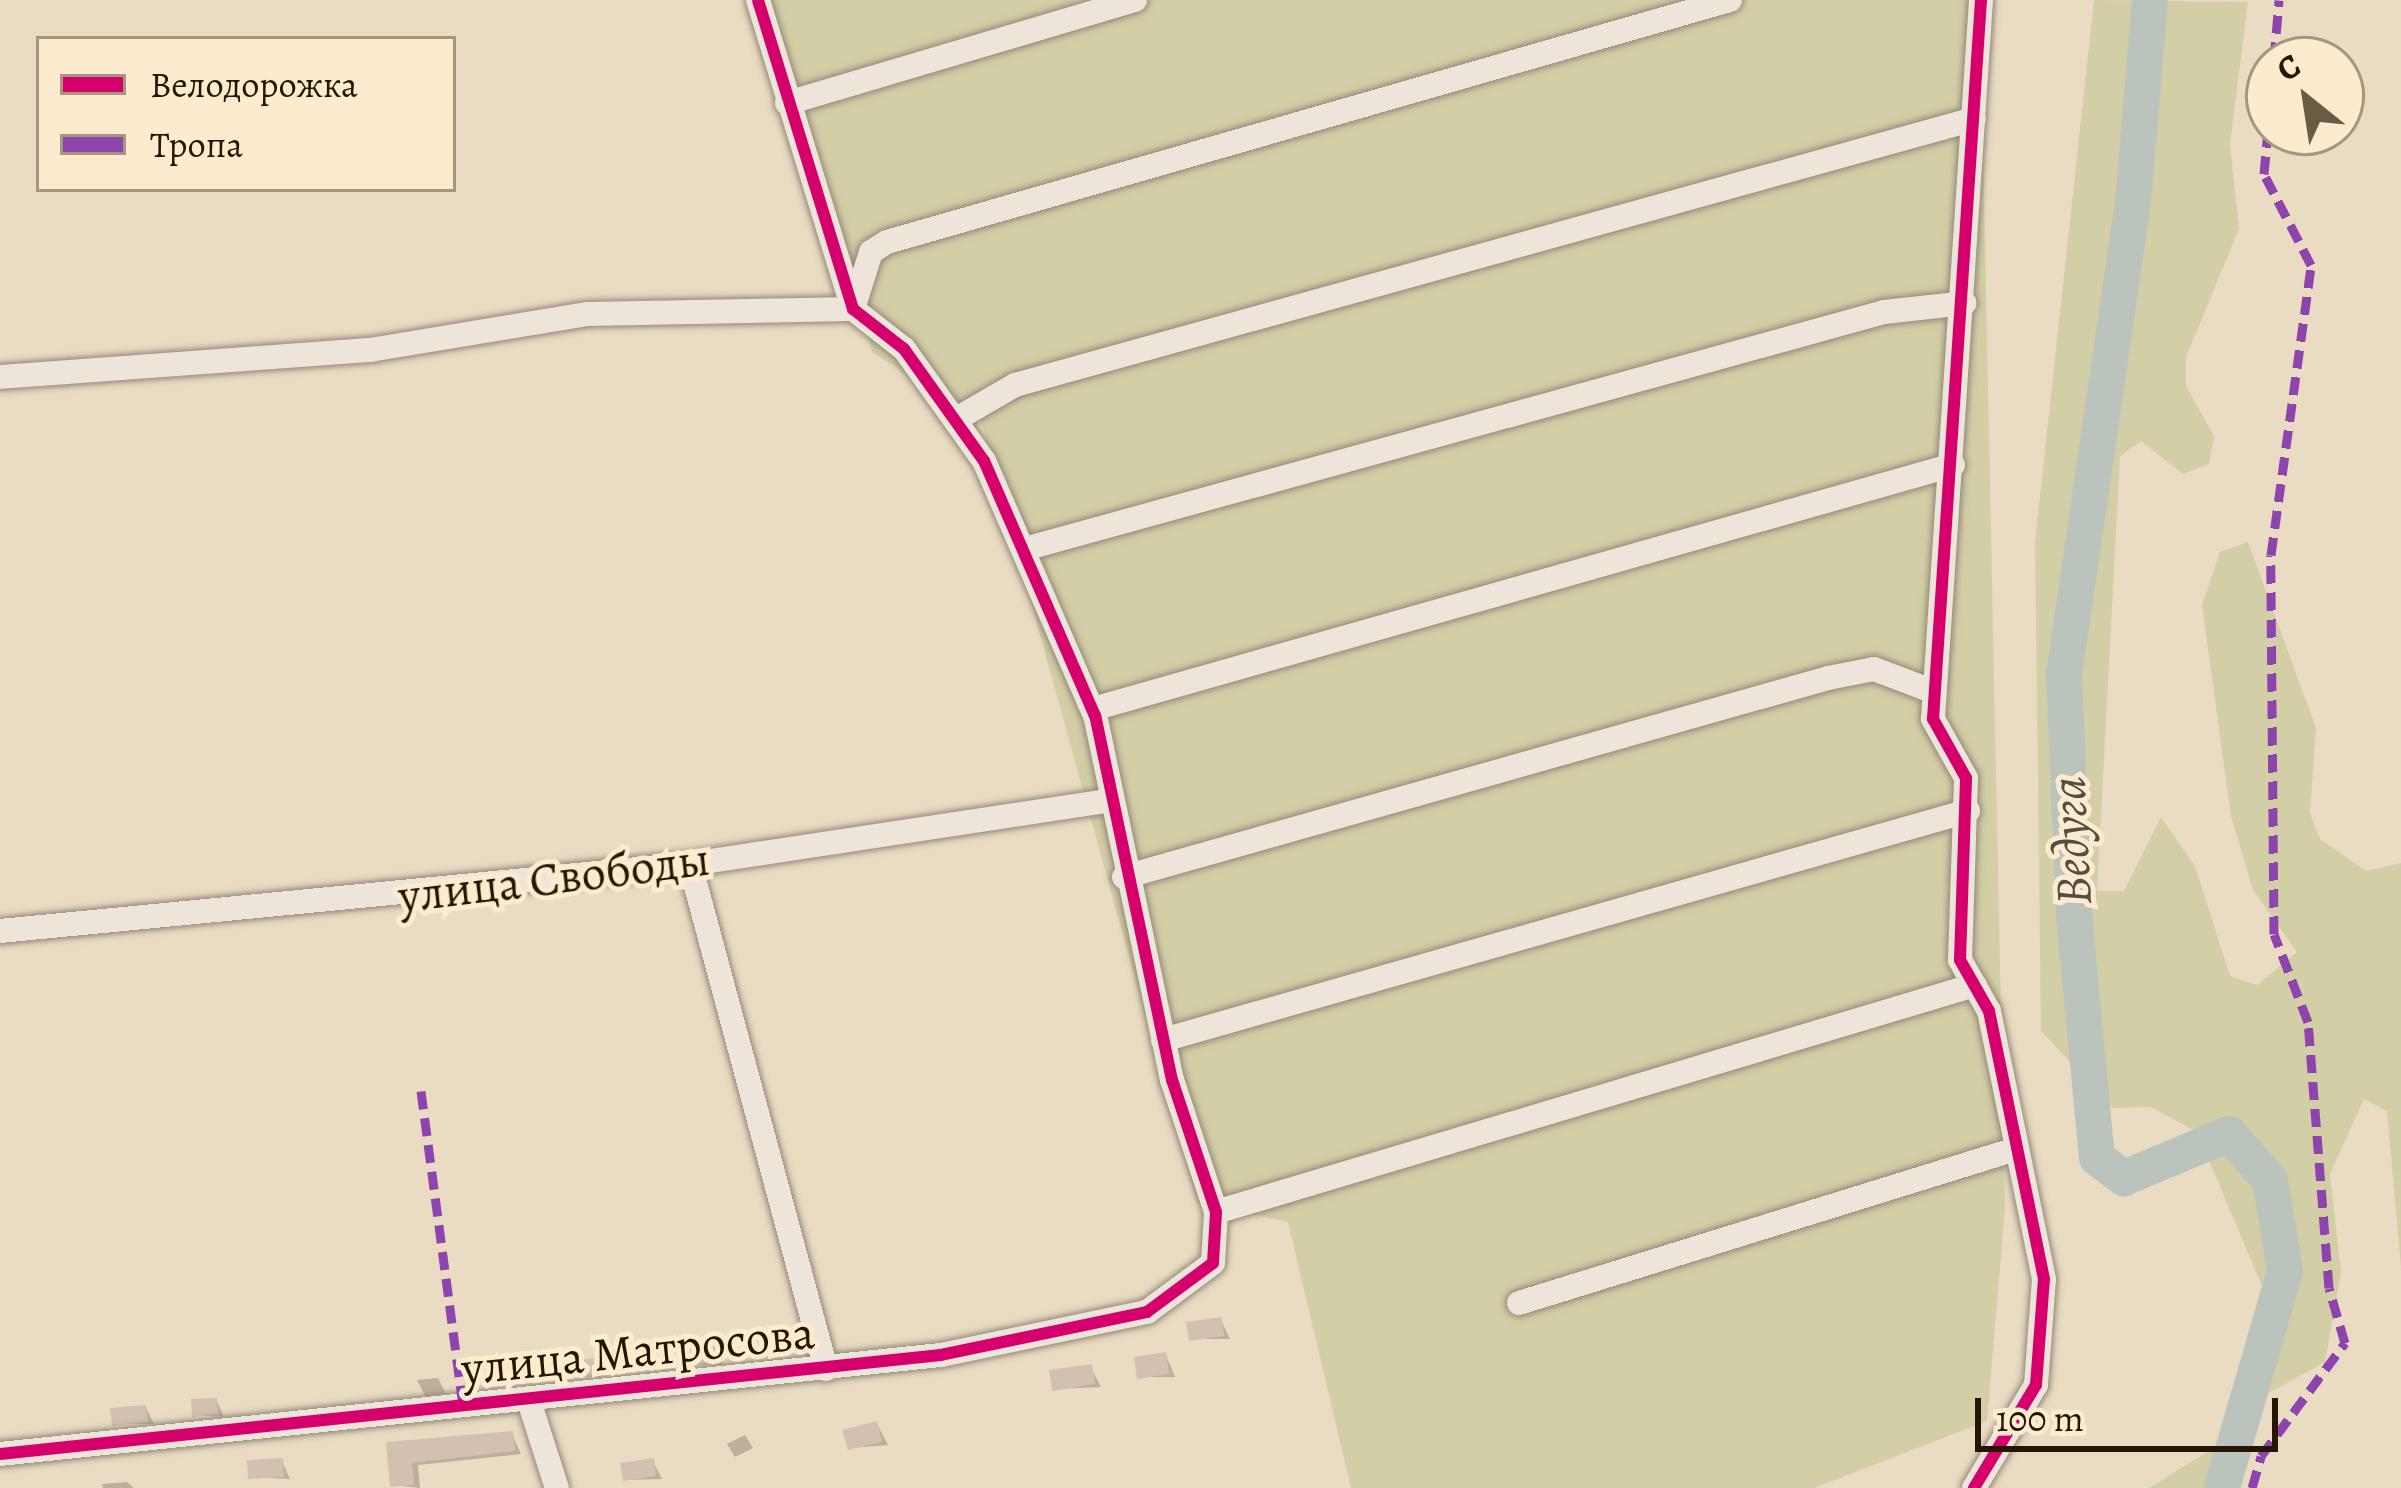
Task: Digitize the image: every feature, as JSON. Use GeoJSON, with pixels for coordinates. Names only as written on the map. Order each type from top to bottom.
{"type":"FeatureCollection","features":[{"type":"Feature","properties":{"kind":"street"},"geometry":{"type":"LineString","coordinates":[[758,0],[853,309],[904,349],[958,418],[1028,548],[1093,710],[1106,801],[1163,1040],[1216,1212],[1975,985]]}},
{"type":"Feature","properties":{"kind":"street"},"geometry":{"type":"LineString","coordinates":[[788,103],[1135,0]]}},
{"type":"Feature","properties":{"kind":"street"},"geometry":{"type":"LineString","coordinates":[[853,309],[871,252],[887,242],[1730,0]]}},
{"type":"Feature","properties":{"kind":"street"},"geometry":{"type":"LineString","coordinates":[[1974,1488],[2036,1385],[2042,1237],[1956,921],[1968,811],[1932,691],[1965,303],[1981,0]]}},
{"type":"Feature","properties":{"kind":"street"},"geometry":{"type":"LineString","coordinates":[[958,418],[1015,385],[1974,119]]}},
{"type":"Feature","properties":{"kind":"street"},"geometry":{"type":"LineString","coordinates":[[1028,548],[1884,312],[1965,303]]}},
{"type":"Feature","properties":{"kind":"street"},"geometry":{"type":"LineString","coordinates":[[0,377],[323,355],[588,314],[853,309]]}},
{"type":"Feature","properties":{"kind":"street"},"geometry":{"type":"LineString","coordinates":[[1093,710],[1953,465]]}},
{"type":"Feature","properties":{"kind":"street"},"geometry":{"type":"LineString","coordinates":[[1124,878],[1828,678],[1874,669],[1932,691]]}},
{"type":"Feature","properties":{"kind":"street","name":"улица Свободы"},"geometry":{"type":"LineString","coordinates":[[0,931],[690,864],[1106,801]]}},
{"type":"Feature","properties":{"kind":"street"},"geometry":{"type":"LineString","coordinates":[[1163,1040],[1968,811]]}},
{"type":"Feature","properties":{"kind":"street"},"geometry":{"type":"LineString","coordinates":[[690,864],[826,1369]]}},
{"type":"Feature","properties":{"kind":"street"},"geometry":{"type":"LineString","coordinates":[[1519,1303],[2016,1149]]}},
{"type":"Feature","properties":{"kind":"street","name":"улица Матросова"},"geometry":{"type":"LineString","coordinates":[[0,1454],[826,1369],[1147,1312],[1200,1281],[1216,1212]]}},
{"type":"Feature","properties":{"kind":"street"},"geometry":{"type":"LineString","coordinates":[[529,1401],[557,1488]]}},
{"type":"Feature","properties":{"kind":"shaded area"},"geometry":{"type":"Polygon","coordinates":[[[771,0],[1980,0],[2005,1209],[1987,1421],[1814,1488],[1351,1488],[1288,1222],[1197,1203],[981,421],[872,352],[771,0]]]}},
{"type":"Feature","properties":{"kind":"shaded area"},"geometry":{"type":"Polygon","coordinates":[[[2094,0],[2248,2],[2230,144],[2239,229],[2186,357],[2186,386],[2214,436],[2209,464],[2183,474],[2141,441],[2120,456],[2097,891],[2124,891],[2161,817],[2195,866],[2230,976],[2257,985],[2297,952],[2253,890],[2231,816],[2202,605],[2220,552],[2248,542],[2316,728],[2310,813],[2320,839],[2366,871],[2401,863],[2401,1267],[2387,1111],[2364,1099],[2330,1174],[2341,1272],[2325,1362],[2258,1399],[2269,1373],[2262,1286],[2197,1132],[2151,1107],[2113,1108],[2041,1031],[2035,542],[2094,0]]]}},
{"type":"Feature","properties":{"kind":"shaded area"},"geometry":{"type":"Polygon","coordinates":[[[2217,1446],[2208,1488],[2149,1488],[2217,1446]]]}},
{"type":"Feature","properties":{"kind":"building"},"geometry":{"type":"Polygon","coordinates":[[[1222,1317],[1224,1336],[1189,1341],[1186,1322],[1222,1317]]]}},
{"type":"Feature","properties":{"kind":"building"},"geometry":{"type":"Polygon","coordinates":[[[716,1346],[718,1362],[685,1365],[683,1349],[716,1346]]]}},
{"type":"Feature","properties":{"kind":"building"},"geometry":{"type":"Polygon","coordinates":[[[1166,1352],[1169,1374],[1137,1379],[1134,1357],[1166,1352]]]}},
{"type":"Feature","properties":{"kind":"building"},"geometry":{"type":"Polygon","coordinates":[[[593,1358],[596,1375],[561,1378],[559,1364],[593,1358]]]}},
{"type":"Feature","properties":{"kind":"building"},"geometry":{"type":"Polygon","coordinates":[[[1092,1364],[1095,1384],[1052,1391],[1049,1370],[1092,1364]]]}},
{"type":"Feature","properties":{"kind":"building"},"geometry":{"type":"Polygon","coordinates":[[[217,1398],[218,1414],[192,1417],[191,1399],[217,1398]]]}},
{"type":"Feature","properties":{"kind":"building"},"geometry":{"type":"Polygon","coordinates":[[[146,1405],[148,1422],[112,1426],[110,1408],[146,1405]]]}},
{"type":"Feature","properties":{"kind":"building"},"geometry":{"type":"Polygon","coordinates":[[[877,1421],[882,1442],[848,1450],[842,1430],[877,1421]]]}},
{"type":"Feature","properties":{"kind":"building"},"geometry":{"type":"Polygon","coordinates":[[[513,1431],[515,1451],[412,1463],[414,1485],[390,1487],[386,1442],[513,1431]]]}},
{"type":"Feature","properties":{"kind":"building"},"geometry":{"type":"Polygon","coordinates":[[[283,1458],[284,1477],[248,1479],[247,1460],[283,1458]]]}},
{"type":"Feature","properties":{"kind":"building"},"geometry":{"type":"Polygon","coordinates":[[[654,1458],[656,1476],[623,1481],[620,1463],[654,1458]]]}},
{"type":"Feature","properties":{"kind":"waterway","name":"Ведуга"},"geometry":{"type":"LineString","coordinates":[[2150,0],[2133,202],[2064,673],[2074,915],[2097,1158],[2124,1178],[2229,1134],[2270,1180],[2285,1271],[2222,1488]]}},
{"type":"Feature","properties":{"kind":"marked path"},"geometry":{"type":"LineString","coordinates":[[2276,36],[2279,0]]}},
{"type":"Feature","properties":{"kind":"marked path"},"geometry":{"type":"LineString","coordinates":[[2252,1488],[2261,1456],[2345,1343],[2329,1288],[2308,1022],[2274,934],[2271,555],[2311,265],[2264,174],[2266,156]]}},
{"type":"Feature","properties":{"kind":"marked path"},"geometry":{"type":"LineString","coordinates":[[421,1091],[463,1405]]}},
{"type":"Feature","properties":{"kind":"cycle path"},"geometry":{"type":"LineString","coordinates":[[0,1454],[941,1355],[1147,1312],[1213,1263],[1216,1212],[1172,1080],[1095,716],[984,461],[904,349],[853,309],[758,0]]}},
{"type":"Feature","properties":{"kind":"cycle path"},"geometry":{"type":"LineString","coordinates":[[1974,1488],[2036,1385],[2044,1279],[1989,1011],[1960,960],[1966,778],[1933,719],[1981,0]]}}]}
